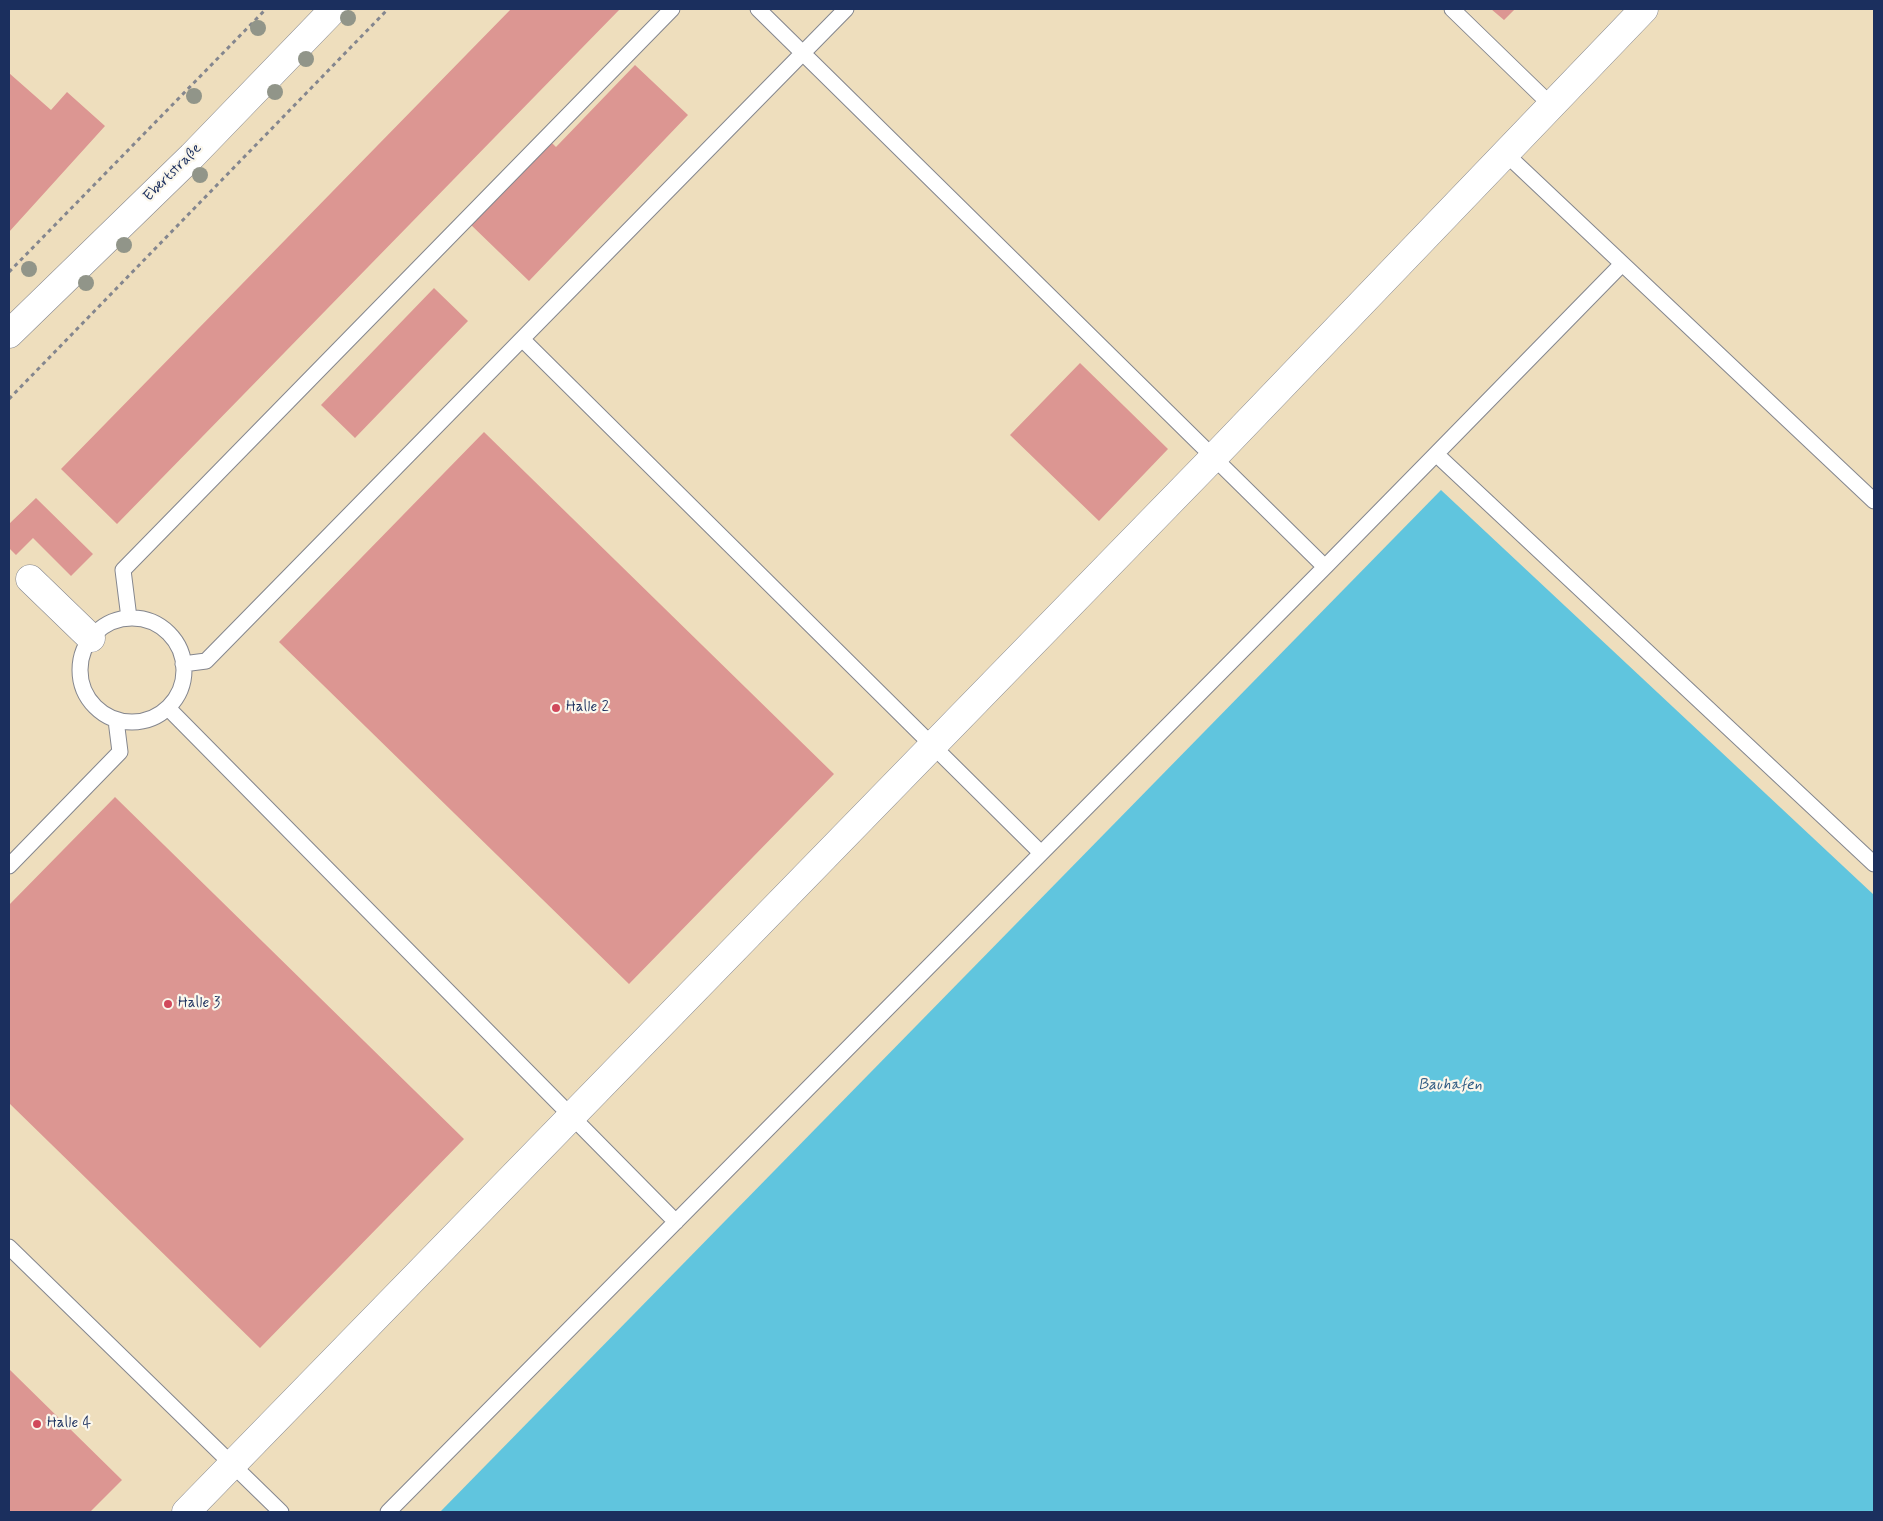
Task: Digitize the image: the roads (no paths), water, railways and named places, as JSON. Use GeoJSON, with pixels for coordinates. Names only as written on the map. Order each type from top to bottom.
{"type":"FeatureCollection","features":[{"type":"Feature","properties":{"kind":"street","name":"Ebertstraße"},"geometry":{"type":"LineString","coordinates":[[9,334],[192,156],[334,9]]}},
{"type":"Feature","properties":{"kind":"street"},"geometry":{"type":"LineString","coordinates":[[186,1512],[1214,458],[1644,9]]}},
{"type":"Feature","properties":{"kind":"street"},"geometry":{"type":"LineString","coordinates":[[30,579],[91,638]]}},
{"type":"Feature","properties":{"kind":"lane"},"geometry":{"type":"LineString","coordinates":[[130,618],[123,570],[672,9]]}},
{"type":"Feature","properties":{"kind":"lane"},"geometry":{"type":"LineString","coordinates":[[758,9],[1325,567]]}},
{"type":"Feature","properties":{"kind":"lane"},"geometry":{"type":"LineString","coordinates":[[183,664],[206,661],[846,9]]}},
{"type":"Feature","properties":{"kind":"lane"},"geometry":{"type":"LineString","coordinates":[[1452,9],[1551,105]]}},
{"type":"Feature","properties":{"kind":"lane"},"geometry":{"type":"LineString","coordinates":[[1506,154],[1874,502]]}},
{"type":"Feature","properties":{"kind":"lane"},"geometry":{"type":"LineString","coordinates":[[388,1512],[1325,567],[1622,264]]}},
{"type":"Feature","properties":{"kind":"lane"},"geometry":{"type":"LineString","coordinates":[[522,339],[1041,853]]}},
{"type":"Feature","properties":{"kind":"lane"},"geometry":{"type":"LineString","coordinates":[[1436,454],[1874,864]]}},
{"type":"Feature","properties":{"kind":"lane"},"geometry":{"type":"LineString","coordinates":[[130,618],[145,620],[159,626],[171,636],[179,649],[183,664],[181,688],[168,708],[156,716],[143,721],[129,723],[116,720],[95,707],[81,686],[79,669],[82,652],[91,638],[102,628],[115,621],[130,618]]}},
{"type":"Feature","properties":{"kind":"lane"},"geometry":{"type":"LineString","coordinates":[[168,708],[676,1222]]}},
{"type":"Feature","properties":{"kind":"lane"},"geometry":{"type":"LineString","coordinates":[[9,866],[120,752],[116,720]]}},
{"type":"Feature","properties":{"kind":"lane"},"geometry":{"type":"LineString","coordinates":[[9,1247],[281,1512]]}},
{"type":"Feature","properties":{"kind":"water","name":"Bauhafen"},"geometry":{"type":"Polygon","coordinates":[[[1441,490],[1874,895],[1874,1512],[440,1512],[1441,490]]]}},
{"type":"Feature","properties":{"kind":"place","name":"Halle 2"},"geometry":{"type":"Point","coordinates":[556,708]}},
{"type":"Feature","properties":{"kind":"place","name":"Halle 3"},"geometry":{"type":"Point","coordinates":[168,1004]}},
{"type":"Feature","properties":{"kind":"place","name":"Halle 4"},"geometry":{"type":"Point","coordinates":[37,1424]}}]}
